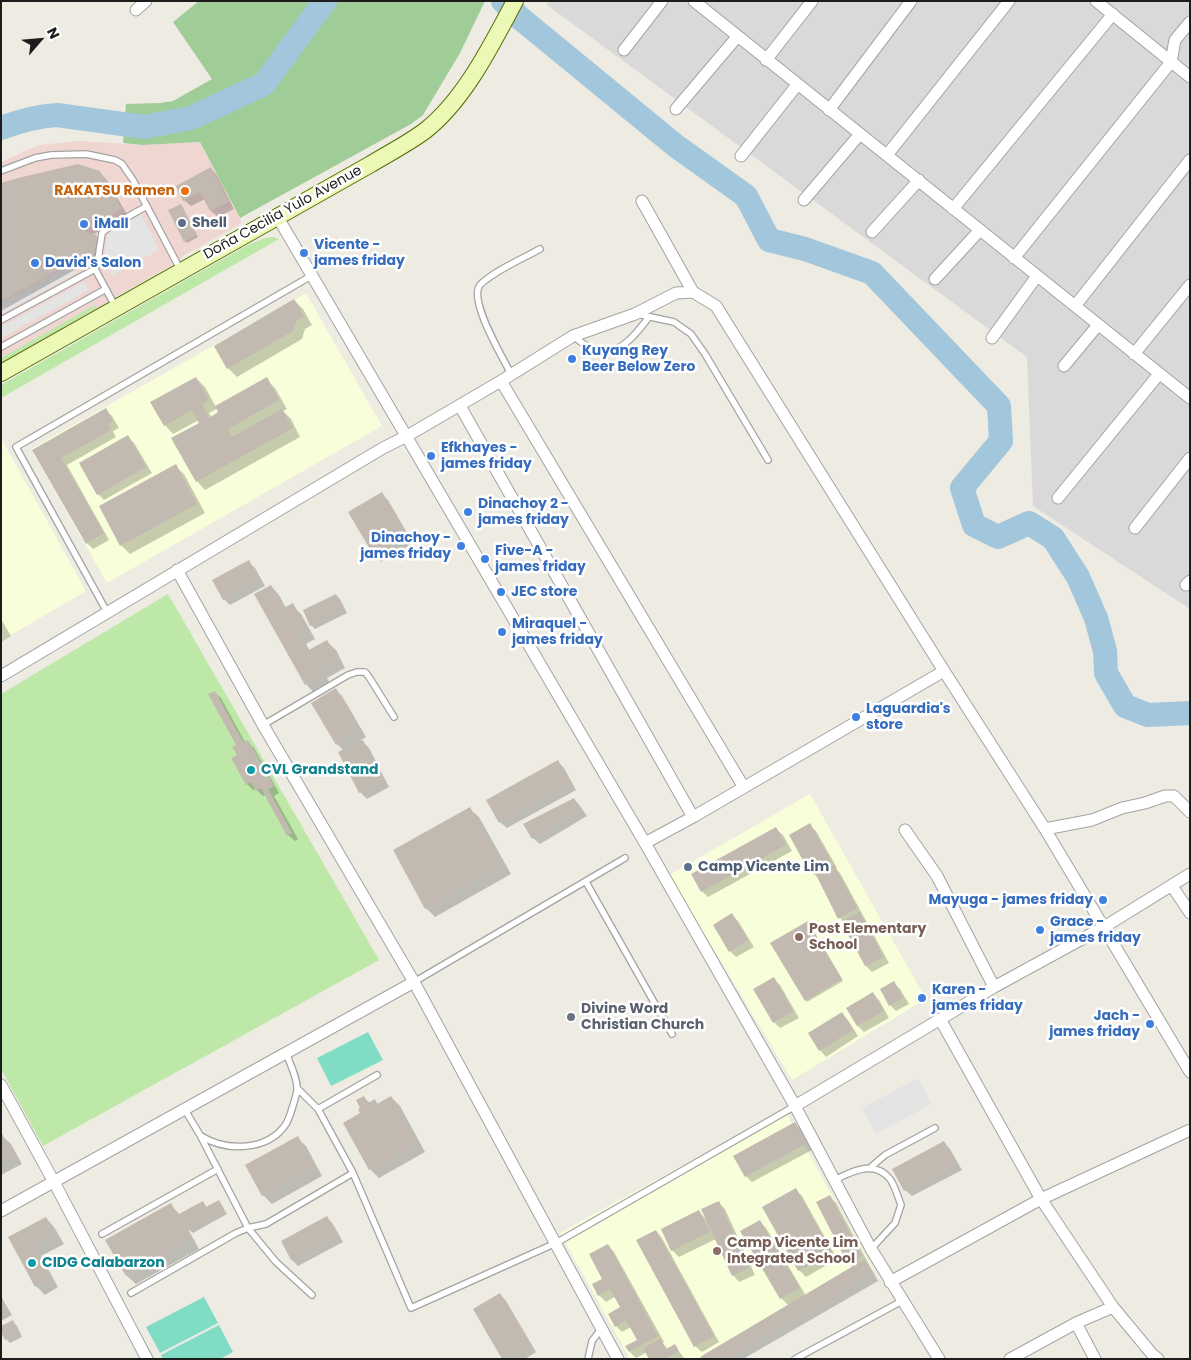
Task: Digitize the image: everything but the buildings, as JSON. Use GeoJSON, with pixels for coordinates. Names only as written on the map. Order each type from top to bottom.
{"type":"FeatureCollection","features":[{"type":"Feature","properties":{"kind":"main road","name":"Doña Cecilia Yulo Avenue"},"geometry":{"type":"LineString","coordinates":[[1,373],[403,145],[426,130],[450,108],[463,91],[515,1]]}},
{"type":"Feature","properties":{"kind":"street"},"geometry":{"type":"LineString","coordinates":[[136,10],[146,1]]}},
{"type":"Feature","properties":{"kind":"street"},"geometry":{"type":"LineString","coordinates":[[624,50],[662,1]]}},
{"type":"Feature","properties":{"kind":"street"},"geometry":{"type":"LineString","coordinates":[[766,60],[812,1]]}},
{"type":"Feature","properties":{"kind":"street"},"geometry":{"type":"LineString","coordinates":[[829,110],[911,1]]}},
{"type":"Feature","properties":{"kind":"street"},"geometry":{"type":"LineString","coordinates":[[887,155],[1009,1]]}},
{"type":"Feature","properties":{"kind":"street"},"geometry":{"type":"LineString","coordinates":[[701,3],[737,37],[919,180],[1190,398]]}},
{"type":"Feature","properties":{"kind":"street"},"geometry":{"type":"LineString","coordinates":[[1102,3],[1190,77]]}},
{"type":"Feature","properties":{"kind":"street"},"geometry":{"type":"LineString","coordinates":[[953,209],[1113,14]]}},
{"type":"Feature","properties":{"kind":"street"},"geometry":{"type":"LineString","coordinates":[[1014,258],[1171,62],[1175,40],[1190,22]]}},
{"type":"Feature","properties":{"kind":"street"},"geometry":{"type":"LineString","coordinates":[[676,109],[737,37]]}},
{"type":"Feature","properties":{"kind":"street"},"geometry":{"type":"LineString","coordinates":[[741,156],[797,85]]}},
{"type":"Feature","properties":{"kind":"street"},"geometry":{"type":"LineString","coordinates":[[804,200],[860,134]]}},
{"type":"Feature","properties":{"kind":"street"},"geometry":{"type":"LineString","coordinates":[[1075,306],[1190,160]]}},
{"type":"Feature","properties":{"kind":"street"},"geometry":{"type":"LineString","coordinates":[[872,232],[919,180]]}},
{"type":"Feature","properties":{"kind":"street"},"geometry":{"type":"LineString","coordinates":[[642,201],[693,292],[716,306],[1045,829],[1190,1072]]}},
{"type":"Feature","properties":{"kind":"street"},"geometry":{"type":"LineString","coordinates":[[277,216],[645,843],[795,1106],[871,1249],[939,1359]]}},
{"type":"Feature","properties":{"kind":"street"},"geometry":{"type":"LineString","coordinates":[[935,279],[980,230]]}},
{"type":"Feature","properties":{"kind":"street"},"geometry":{"type":"LineString","coordinates":[[992,338],[1037,276]]}},
{"type":"Feature","properties":{"kind":"street"},"geometry":{"type":"LineString","coordinates":[[1134,354],[1190,285]]}},
{"type":"Feature","properties":{"kind":"street"},"geometry":{"type":"LineString","coordinates":[[1,676],[383,448],[460,406],[573,336],[635,314],[676,293],[693,292]]}},
{"type":"Feature","properties":{"kind":"street"},"geometry":{"type":"LineString","coordinates":[[1064,366],[1098,325]]}},
{"type":"Feature","properties":{"kind":"street"},"geometry":{"type":"LineString","coordinates":[[1058,498],[1159,374]]}},
{"type":"Feature","properties":{"kind":"street"},"geometry":{"type":"LineString","coordinates":[[501,381],[743,786]]}},
{"type":"Feature","properties":{"kind":"street"},"geometry":{"type":"LineString","coordinates":[[460,406],[693,816]]}},
{"type":"Feature","properties":{"kind":"street"},"geometry":{"type":"LineString","coordinates":[[1135,528],[1190,458]]}},
{"type":"Feature","properties":{"kind":"street"},"geometry":{"type":"LineString","coordinates":[[176,570],[263,725],[414,982],[618,1359]]}},
{"type":"Feature","properties":{"kind":"street"},"geometry":{"type":"LineString","coordinates":[[645,843],[944,671]]}},
{"type":"Feature","properties":{"kind":"street"},"geometry":{"type":"LineString","coordinates":[[1045,829],[1092,820],[1122,808],[1165,796],[1174,796],[1190,812]]}},
{"type":"Feature","properties":{"kind":"street"},"geometry":{"type":"LineString","coordinates":[[905,830],[937,876],[994,987]]}},
{"type":"Feature","properties":{"kind":"street"},"geometry":{"type":"LineString","coordinates":[[795,1106],[994,987],[1104,927],[1190,874]]}},
{"type":"Feature","properties":{"kind":"street"},"geometry":{"type":"LineString","coordinates":[[1172,886],[1190,913]]}},
{"type":"Feature","properties":{"kind":"street"},"geometry":{"type":"LineString","coordinates":[[1,1211],[414,982]]}},
{"type":"Feature","properties":{"kind":"street"},"geometry":{"type":"LineString","coordinates":[[940,1019],[1040,1199],[1113,1307],[1158,1359]]}},
{"type":"Feature","properties":{"kind":"street"},"geometry":{"type":"LineString","coordinates":[[1,1085],[147,1359]]}},
{"type":"Feature","properties":{"kind":"street"},"geometry":{"type":"LineString","coordinates":[[890,1282],[1040,1199],[1190,1130]]}},
{"type":"Feature","properties":{"kind":"street"},"geometry":{"type":"LineString","coordinates":[[1010,1359],[1076,1323],[1113,1307]]}},
{"type":"Feature","properties":{"kind":"street"},"geometry":{"type":"LineString","coordinates":[[1076,1323],[1095,1359]]}},
{"type":"Feature","properties":{"kind":"lane"},"geometry":{"type":"LineString","coordinates":[[1,171],[35,158],[51,155],[86,154],[116,160],[122,164],[133,180],[181,270]]}},
{"type":"Feature","properties":{"kind":"lane"},"geometry":{"type":"LineString","coordinates":[[1,320],[95,268],[102,233],[147,206]]}},
{"type":"Feature","properties":{"kind":"lane"},"geometry":{"type":"LineString","coordinates":[[511,374],[482,314],[477,302],[476,291],[492,275],[540,249]]}},
{"type":"Feature","properties":{"kind":"lane"},"geometry":{"type":"LineString","coordinates":[[95,268],[116,307]]}},
{"type":"Feature","properties":{"kind":"lane"},"geometry":{"type":"LineString","coordinates":[[108,612],[16,447],[311,276]]}},
{"type":"Feature","properties":{"kind":"lane"},"geometry":{"type":"LineString","coordinates":[[1,347],[106,289]]}},
{"type":"Feature","properties":{"kind":"lane"},"geometry":{"type":"LineString","coordinates":[[635,314],[674,322],[691,334],[705,354],[768,460]]}},
{"type":"Feature","properties":{"kind":"lane"},"geometry":{"type":"LineString","coordinates":[[573,336],[590,348],[605,352],[615,350],[636,335],[650,317]]}},
{"type":"Feature","properties":{"kind":"lane"},"geometry":{"type":"LineString","coordinates":[[263,725],[348,675],[357,672],[365,672],[394,717]]}},
{"type":"Feature","properties":{"kind":"lane"},"geometry":{"type":"LineString","coordinates":[[414,982],[625,858]]}},
{"type":"Feature","properties":{"kind":"lane"},"geometry":{"type":"LineString","coordinates":[[586,882],[672,1034]]}},
{"type":"Feature","properties":{"kind":"lane"},"geometry":{"type":"LineString","coordinates":[[286,1053],[298,1090],[318,1109],[353,1173],[411,1308],[556,1243],[795,1106]]}},
{"type":"Feature","properties":{"kind":"lane"},"geometry":{"type":"LineString","coordinates":[[318,1109],[377,1075]]}},
{"type":"Feature","properties":{"kind":"lane"},"geometry":{"type":"LineString","coordinates":[[200,1135],[208,1140],[228,1146],[252,1145],[264,1141],[276,1134],[286,1124],[298,1090]]}},
{"type":"Feature","properties":{"kind":"lane"},"geometry":{"type":"LineString","coordinates":[[185,1110],[248,1228],[276,1262],[312,1295]]}},
{"type":"Feature","properties":{"kind":"lane"},"geometry":{"type":"LineString","coordinates":[[834,1180],[857,1170],[872,1167],[884,1155],[936,1128]]}},
{"type":"Feature","properties":{"kind":"lane"},"geometry":{"type":"LineString","coordinates":[[871,1249],[895,1223],[901,1204],[891,1180],[872,1167]]}},
{"type":"Feature","properties":{"kind":"lane"},"geometry":{"type":"LineString","coordinates":[[102,1234],[218,1169]]}},
{"type":"Feature","properties":{"kind":"lane"},"geometry":{"type":"LineString","coordinates":[[131,1293],[236,1232],[266,1224],[353,1173]]}},
{"type":"Feature","properties":{"kind":"lane"},"geometry":{"type":"LineString","coordinates":[[795,1359],[902,1301]]}},
{"type":"Feature","properties":{"kind":"lane"},"geometry":{"type":"LineString","coordinates":[[588,1359],[592,1341],[602,1328]]}},
{"type":"Feature","properties":{"kind":"shaded area"},"geometry":{"type":"Polygon","coordinates":[[[549,1],[1190,1],[1190,609],[1033,506],[1027,357],[547,5],[549,1]]]}},
{"type":"Feature","properties":{"kind":"shaded area","name":"iMall"},"geometry":{"type":"Polygon","coordinates":[[[79,141],[143,145],[200,142],[242,223],[1,363],[1,162],[39,145],[79,141]]]}},
{"type":"Feature","properties":{"kind":"shaded area"},"geometry":{"type":"Polygon","coordinates":[[[141,214],[159,250],[112,276],[104,259],[108,232],[141,214]]]}},
{"type":"Feature","properties":{"kind":"shaded area"},"geometry":{"type":"Polygon","coordinates":[[[71,264],[76,273],[1,314],[1,302],[71,264]]]}},
{"type":"Feature","properties":{"kind":"shaded area"},"geometry":{"type":"Polygon","coordinates":[[[84,282],[89,290],[1,338],[1,327],[84,282]]]}},
{"type":"Feature","properties":{"kind":"shaded area"},"geometry":{"type":"Polygon","coordinates":[[[306,293],[382,426],[107,583],[31,449],[306,293]]]}},
{"type":"Feature","properties":{"kind":"shaded area"},"geometry":{"type":"Polygon","coordinates":[[[1,438],[86,591],[1,641],[1,438]]]}},
{"type":"Feature","properties":{"kind":"shaded area","name":"Post Elementary School"},"geometry":{"type":"Polygon","coordinates":[[[810,794],[926,999],[792,1080],[669,875],[810,794]]]}},
{"type":"Feature","properties":{"kind":"shaded area"},"geometry":{"type":"Polygon","coordinates":[[[918,1078],[932,1104],[876,1134],[862,1108],[918,1078]]]}},
{"type":"Feature","properties":{"kind":"shaded area","name":"Camp Vicente Lim Integrated School"},"geometry":{"type":"Polygon","coordinates":[[[784,1109],[873,1269],[712,1359],[630,1359],[560,1233],[784,1109]]]}},
{"type":"Feature","properties":{"kind":"green space"},"geometry":{"type":"Polygon","coordinates":[[[199,1],[485,1],[460,53],[423,115],[411,124],[240,218],[200,142],[143,145],[123,143],[126,104],[173,101],[212,79],[173,22],[199,1]]]}},
{"type":"Feature","properties":{"kind":"green space"},"geometry":{"type":"Polygon","coordinates":[[[273,237],[279,239],[1,398],[1,385],[246,246],[265,238],[273,237]]]}},
{"type":"Feature","properties":{"kind":"green space"},"geometry":{"type":"Polygon","coordinates":[[[95,305],[97,308],[1,363],[1,358],[95,305]]]}},
{"type":"Feature","properties":{"kind":"green space"},"geometry":{"type":"Polygon","coordinates":[[[168,594],[379,960],[43,1146],[1,1069],[1,694],[168,594]]]}},
{"type":"Feature","properties":{"kind":"green space"},"geometry":{"type":"Polygon","coordinates":[[[368,1032],[383,1060],[331,1086],[317,1058],[368,1032]]]}},
{"type":"Feature","properties":{"kind":"green space"},"geometry":{"type":"Polygon","coordinates":[[[204,1297],[218,1323],[160,1353],[146,1327],[204,1297]]]}},
{"type":"Feature","properties":{"kind":"green space"},"geometry":{"type":"Polygon","coordinates":[[[219,1325],[233,1352],[220,1359],[163,1359],[161,1355],[219,1325]]]}},
{"type":"Feature","properties":{"kind":"waterway"},"geometry":{"type":"LineString","coordinates":[[1,128],[29,119],[57,115],[144,127],[191,118],[264,84],[325,1]]}},
{"type":"Feature","properties":{"kind":"waterway"},"geometry":{"type":"LineString","coordinates":[[503,1],[520,18],[676,146],[746,196],[769,240],[805,249],[872,273],[999,406],[1001,441],[962,488],[974,525],[998,537],[1029,523],[1053,538],[1078,577],[1096,618],[1105,651],[1106,673],[1125,706],[1148,715],[1190,713]]}},
{"type":"Feature","properties":{"kind":"place","name":"RAKATSU Ramen"},"geometry":{"type":"Point","coordinates":[185,191]}},
{"type":"Feature","properties":{"kind":"place","name":"Shell"},"geometry":{"type":"Point","coordinates":[182,223]}},
{"type":"Feature","properties":{"kind":"place","name":"iMall"},"geometry":{"type":"Point","coordinates":[84,224]}},
{"type":"Feature","properties":{"kind":"place","name":"Vicente - james friday"},"geometry":{"type":"Point","coordinates":[304,253]}},
{"type":"Feature","properties":{"kind":"place","name":"David's Salon"},"geometry":{"type":"Point","coordinates":[35,263]}},
{"type":"Feature","properties":{"kind":"place","name":"Kuyang Rey Beer Below Zero"},"geometry":{"type":"Point","coordinates":[572,359]}},
{"type":"Feature","properties":{"kind":"place","name":"Efkhayes - james friday"},"geometry":{"type":"Point","coordinates":[431,456]}},
{"type":"Feature","properties":{"kind":"place","name":"Dinachoy 2 - james friday"},"geometry":{"type":"Point","coordinates":[468,512]}},
{"type":"Feature","properties":{"kind":"place","name":"Dinachoy - james friday"},"geometry":{"type":"Point","coordinates":[461,546]}},
{"type":"Feature","properties":{"kind":"place","name":"Five-A - james friday"},"geometry":{"type":"Point","coordinates":[485,559]}},
{"type":"Feature","properties":{"kind":"place","name":"JEC store"},"geometry":{"type":"Point","coordinates":[501,592]}},
{"type":"Feature","properties":{"kind":"place","name":"Miraquel - james friday"},"geometry":{"type":"Point","coordinates":[502,632]}},
{"type":"Feature","properties":{"kind":"place","name":"Laguardia's store"},"geometry":{"type":"Point","coordinates":[856,717]}},
{"type":"Feature","properties":{"kind":"place","name":"CVL Grandstand"},"geometry":{"type":"Point","coordinates":[251,770]}},
{"type":"Feature","properties":{"kind":"place","name":"Camp Vicente Lim"},"geometry":{"type":"Point","coordinates":[688,867]}},
{"type":"Feature","properties":{"kind":"place","name":"Mayuga - james friday"},"geometry":{"type":"Point","coordinates":[1103,900]}},
{"type":"Feature","properties":{"kind":"place","name":"Grace - james friday"},"geometry":{"type":"Point","coordinates":[1040,930]}},
{"type":"Feature","properties":{"kind":"place","name":"Post Elementary School"},"geometry":{"type":"Point","coordinates":[799,937]}},
{"type":"Feature","properties":{"kind":"place","name":"Karen - james friday"},"geometry":{"type":"Point","coordinates":[922,998]}},
{"type":"Feature","properties":{"kind":"place","name":"Divine Word Christian Church"},"geometry":{"type":"Point","coordinates":[571,1017]}},
{"type":"Feature","properties":{"kind":"place","name":"Jach - james friday"},"geometry":{"type":"Point","coordinates":[1150,1024]}},
{"type":"Feature","properties":{"kind":"place","name":"Camp Vicente Lim Integrated School"},"geometry":{"type":"Point","coordinates":[717,1251]}},
{"type":"Feature","properties":{"kind":"place","name":"CIDG Calabarzon"},"geometry":{"type":"Point","coordinates":[32,1263]}}]}
